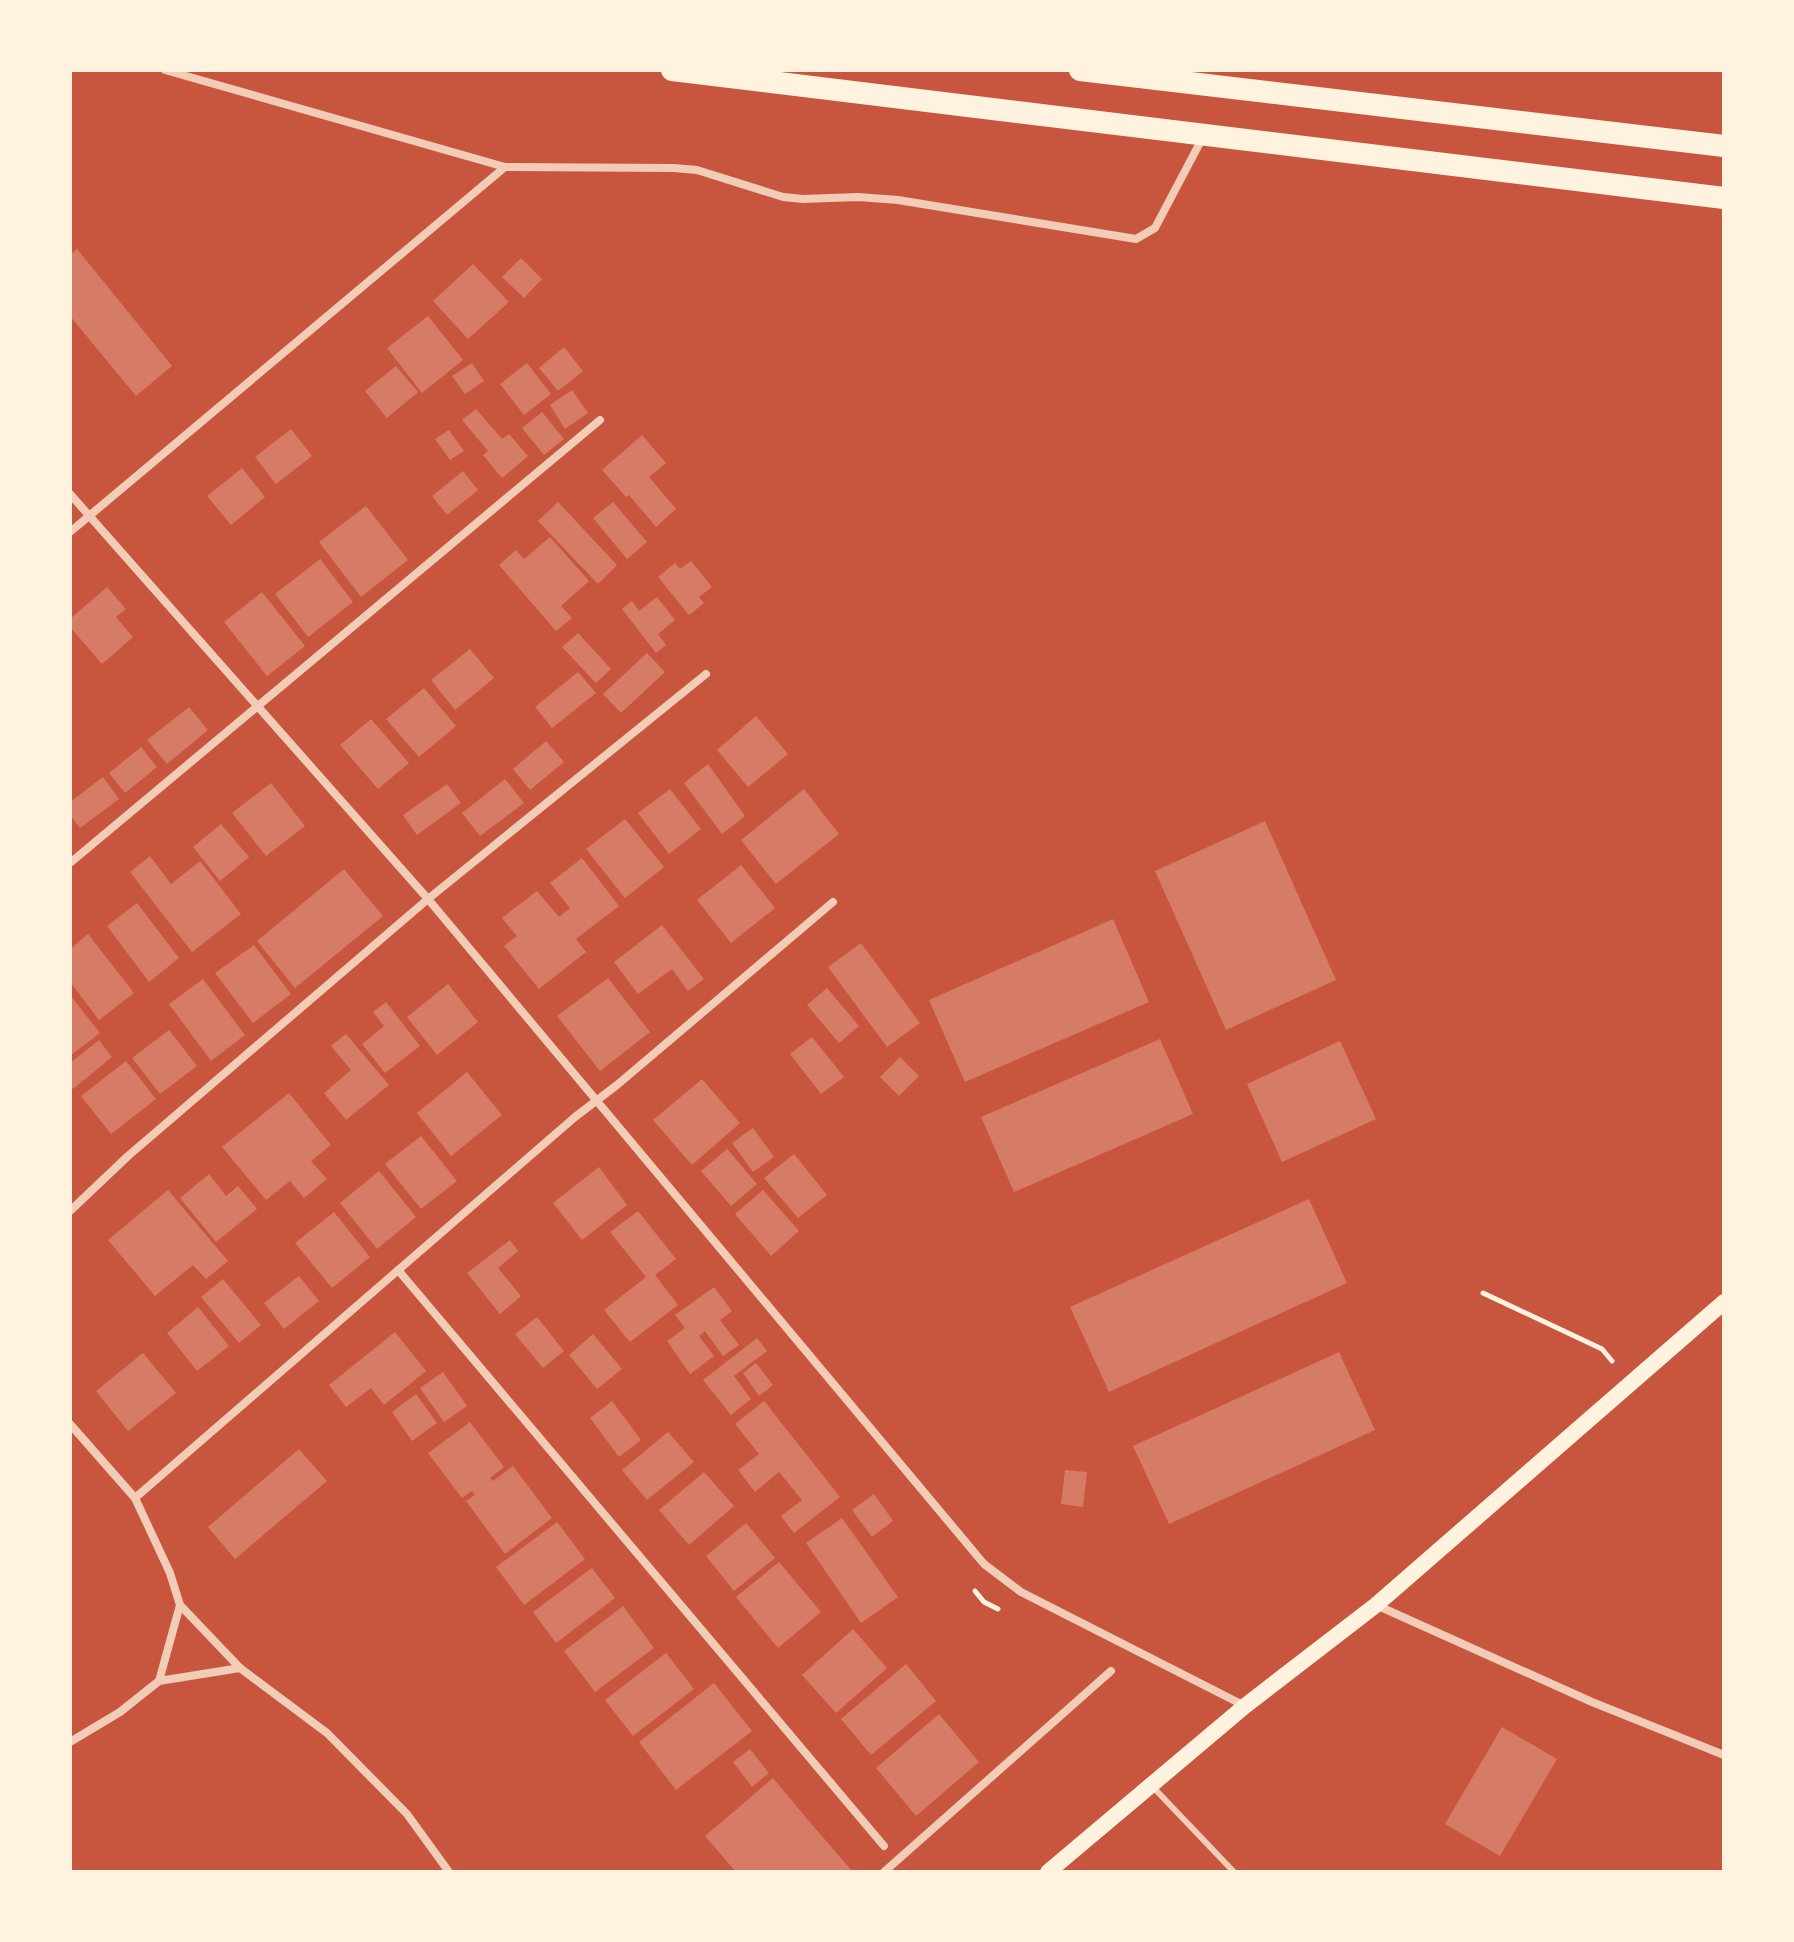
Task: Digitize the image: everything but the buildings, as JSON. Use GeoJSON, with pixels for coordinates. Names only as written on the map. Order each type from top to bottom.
{"type":"FeatureCollection","features":[{"type":"Feature","properties":{"kind":"highway"},"geometry":{"type":"LineString","coordinates":[[672,70],[1724,198]]}},
{"type":"Feature","properties":{"kind":"highway"},"geometry":{"type":"LineString","coordinates":[[1080,70],[1724,146]]}},
{"type":"Feature","properties":{"kind":"main road"},"geometry":{"type":"LineString","coordinates":[[1048,1872],[1245,1706],[1376,1605],[1724,1302]]}},
{"type":"Feature","properties":{"kind":"street"},"geometry":{"type":"LineString","coordinates":[[165,70],[505,167],[697,170],[783,197],[898,200],[1136,239],[1155,228],[1204,135]]}},
{"type":"Feature","properties":{"kind":"street"},"geometry":{"type":"LineString","coordinates":[[70,532],[505,167]]}},
{"type":"Feature","properties":{"kind":"street"},"geometry":{"type":"LineString","coordinates":[[70,863],[600,420]]}},
{"type":"Feature","properties":{"kind":"street"},"geometry":{"type":"LineString","coordinates":[[70,494],[428,899],[984,1564],[1021,1592],[1245,1706]]}},
{"type":"Feature","properties":{"kind":"street"},"geometry":{"type":"LineString","coordinates":[[70,1211],[128,1156],[428,899],[706,674]]}},
{"type":"Feature","properties":{"kind":"street"},"geometry":{"type":"LineString","coordinates":[[135,1498],[595,1101],[833,902]]}},
{"type":"Feature","properties":{"kind":"street"},"geometry":{"type":"LineString","coordinates":[[398,1270],[884,1846]]}},
{"type":"Feature","properties":{"kind":"street"},"geometry":{"type":"LineString","coordinates":[[70,1424],[135,1498],[170,1573],[180,1605],[240,1668],[327,1733],[407,1814],[449,1872]]}},
{"type":"Feature","properties":{"kind":"street"},"geometry":{"type":"LineString","coordinates":[[159,1681],[180,1605]]}},
{"type":"Feature","properties":{"kind":"street"},"geometry":{"type":"LineString","coordinates":[[1376,1605],[1592,1702],[1724,1755]]}},
{"type":"Feature","properties":{"kind":"street"},"geometry":{"type":"LineString","coordinates":[[70,1742],[120,1712],[159,1681],[240,1668]]}},
{"type":"Feature","properties":{"kind":"street"},"geometry":{"type":"LineString","coordinates":[[884,1872],[1111,1671]]}},
{"type":"Feature","properties":{"kind":"lane"},"geometry":{"type":"LineString","coordinates":[[1151,1785],[1234,1872]]}},
{"type":"Feature","properties":{"kind":"path"},"geometry":{"type":"LineString","coordinates":[[1483,1293],[1602,1349],[1617,1369]]}}]}
